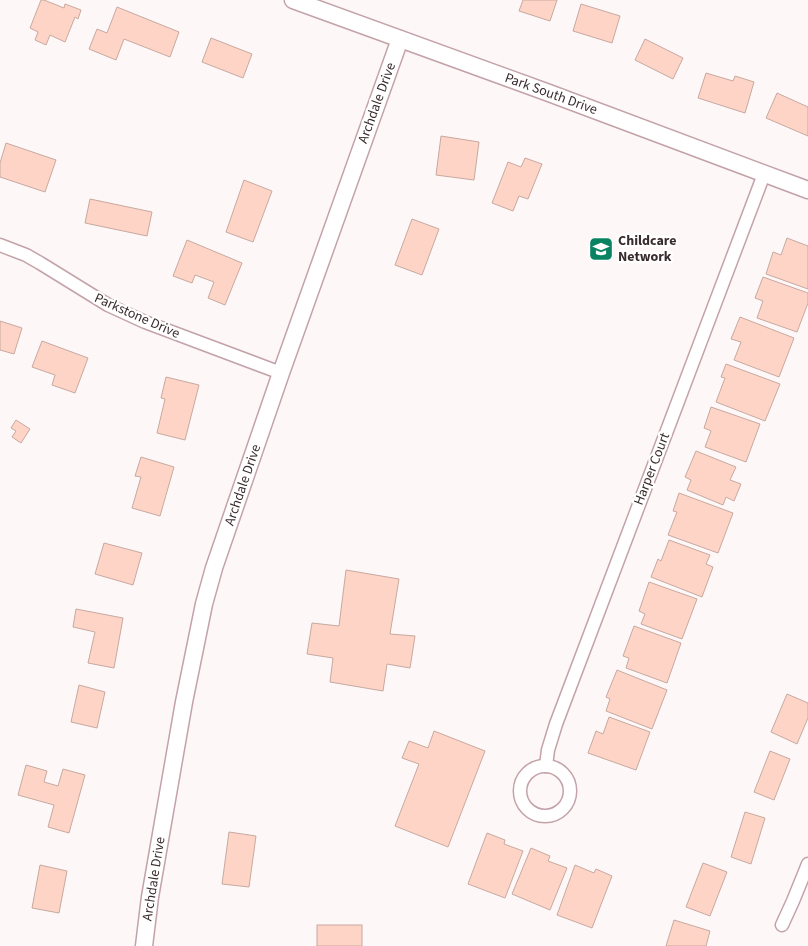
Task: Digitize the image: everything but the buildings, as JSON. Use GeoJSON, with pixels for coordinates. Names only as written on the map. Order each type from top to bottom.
{"type":"FeatureCollection","features":[{"type":"Feature","properties":{"kind":"street","name":"Park South Drive"},"geometry":{"type":"LineString","coordinates":[[293,0],[808,190]]}},
{"type":"Feature","properties":{"kind":"street","name":"Archdale Drive"},"geometry":{"type":"LineString","coordinates":[[144,946],[152,887],[184,702],[204,604],[214,568],[400,39]]}},
{"type":"Feature","properties":{"kind":"street","name":"Harper Court"},"geometry":{"type":"LineString","coordinates":[[546,766],[548,750],[556,724],[764,174]]}},
{"type":"Feature","properties":{"kind":"street","name":"Parkstone Drive"},"geometry":{"type":"LineString","coordinates":[[0,246],[33,259],[108,305],[281,373]]}},
{"type":"Feature","properties":{"kind":"street"},"geometry":{"type":"LineString","coordinates":[[782,924],[808,864]]}},
{"type":"Feature","properties":{"kind":"place","name":"Childcare Network"},"geometry":{"type":"Point","coordinates":[601,249]}}]}
